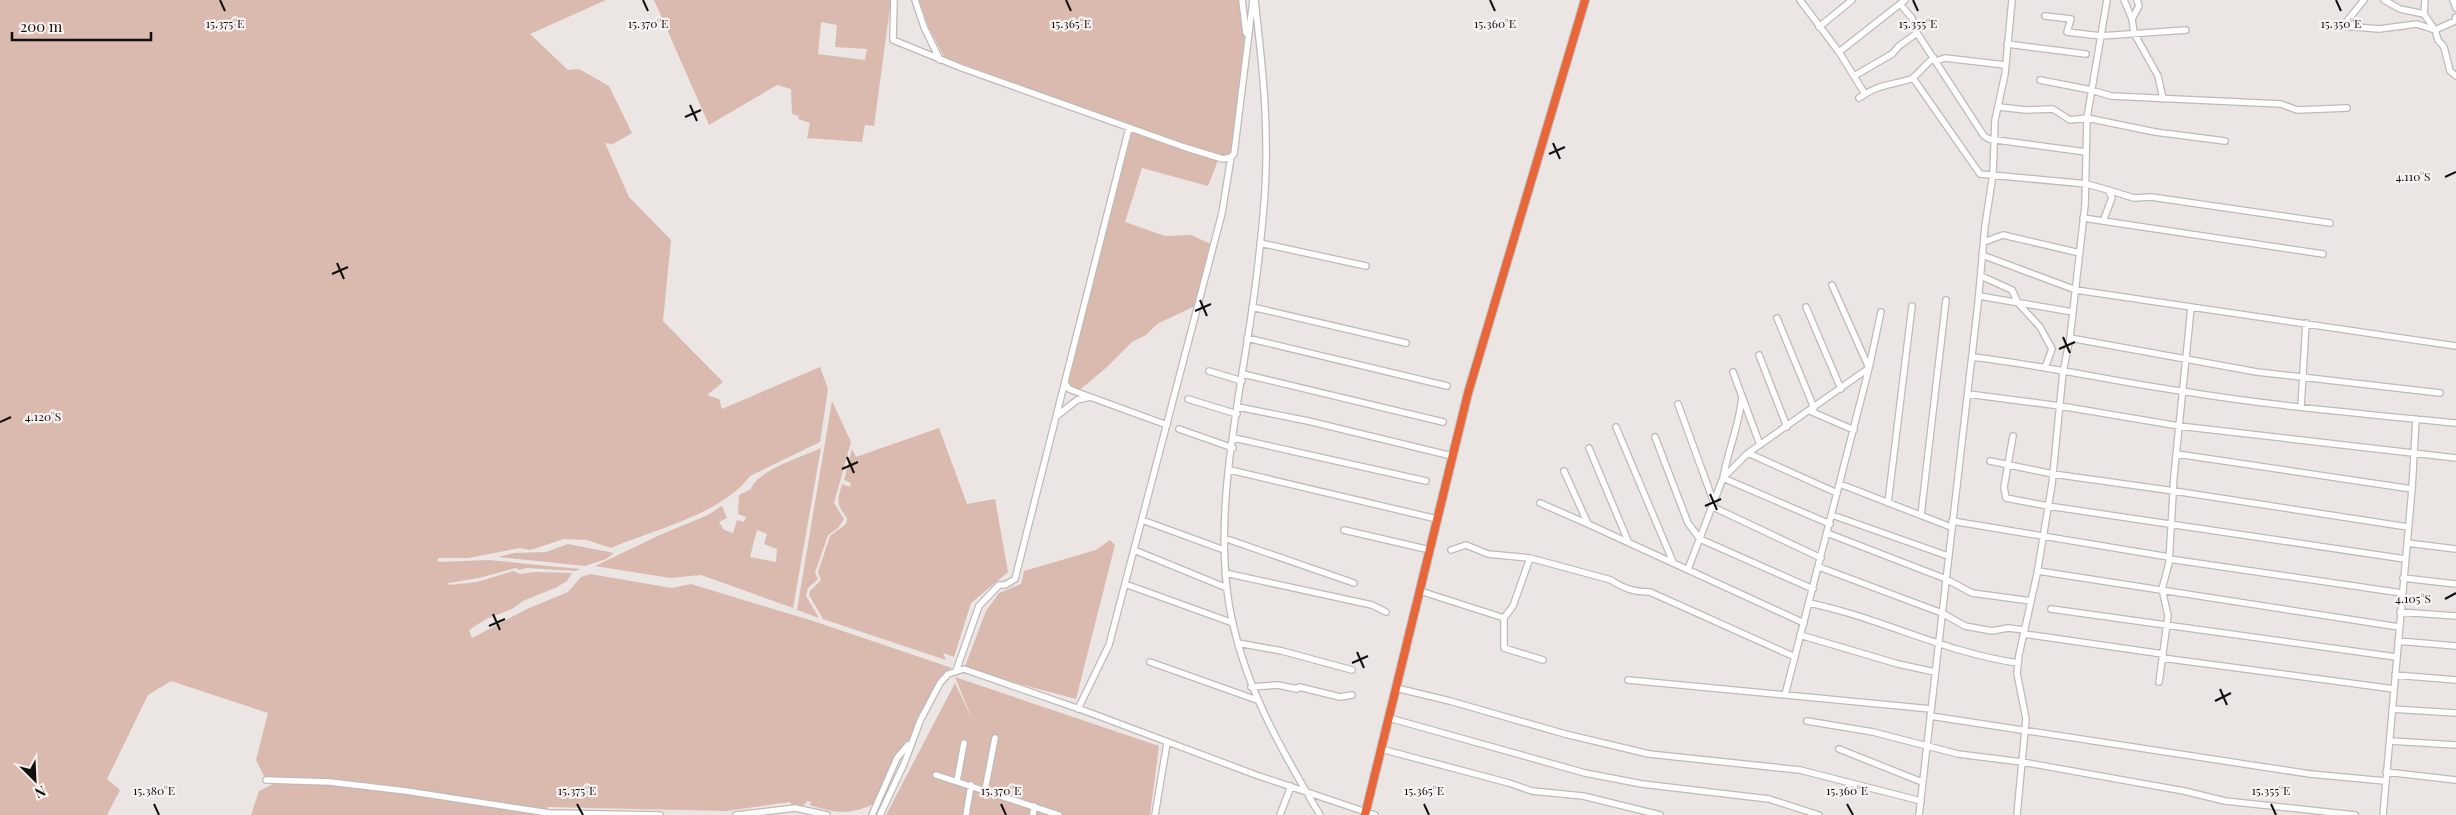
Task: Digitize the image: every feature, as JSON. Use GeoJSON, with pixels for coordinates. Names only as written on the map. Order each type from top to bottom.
{"type":"FeatureCollection","features":[{"type":"Feature","properties":{"kind":"highway"},"geometry":{"type":"LineString","coordinates":[[1365,813],[1468,393],[1586,0]]}},
{"type":"Feature","properties":{"kind":"street"},"geometry":{"type":"LineString","coordinates":[[894,0],[893,40],[940,60],[1129,128],[1223,159],[1231,157]]}},
{"type":"Feature","properties":{"kind":"street"},"geometry":{"type":"LineString","coordinates":[[915,0],[924,27],[940,60]]}},
{"type":"Feature","properties":{"kind":"street"},"geometry":{"type":"LineString","coordinates":[[1242,0],[1247,46]]}},
{"type":"Feature","properties":{"kind":"street"},"geometry":{"type":"LineString","coordinates":[[1078,709],[1109,645],[1222,214],[1231,157],[1234,154],[1254,0]]}},
{"type":"Feature","properties":{"kind":"street"},"geometry":{"type":"LineString","coordinates":[[1254,0],[1265,103],[1265,196],[1230,470],[1224,538],[1225,573],[1233,623],[1256,700],[1320,815]]}},
{"type":"Feature","properties":{"kind":"street"},"geometry":{"type":"LineString","coordinates":[[1800,0],[1839,52],[1865,94]]}},
{"type":"Feature","properties":{"kind":"street"},"geometry":{"type":"LineString","coordinates":[[1819,27],[1852,0]]}},
{"type":"Feature","properties":{"kind":"street"},"geometry":{"type":"LineString","coordinates":[[1919,815],[1968,394],[1982,255],[1993,174],[1995,120],[1999,107],[2005,65],[2012,0]]}},
{"type":"Feature","properties":{"kind":"street"},"geometry":{"type":"LineString","coordinates":[[2017,815],[2026,719],[2017,673],[2018,663],[2038,571],[2053,474],[2063,372],[2070,338],[2087,184],[2087,118],[2107,0]]}},
{"type":"Feature","properties":{"kind":"street"},"geometry":{"type":"LineString","coordinates":[[2124,0],[2132,19],[2134,33],[2158,76],[2162,99]]}},
{"type":"Feature","properties":{"kind":"street"},"geometry":{"type":"LineString","coordinates":[[2132,19],[2139,6],[2137,0]]}},
{"type":"Feature","properties":{"kind":"street"},"geometry":{"type":"LineString","coordinates":[[2364,0],[2344,26],[2379,29],[2416,24],[2435,30],[2455,22],[2456,17]]}},
{"type":"Feature","properties":{"kind":"street"},"geometry":{"type":"LineString","coordinates":[[2384,0],[2400,9],[2424,14]]}},
{"type":"Feature","properties":{"kind":"street"},"geometry":{"type":"LineString","coordinates":[[2426,0],[2424,14],[2435,30],[2438,40],[2444,47],[2450,70],[2456,76]]}},
{"type":"Feature","properties":{"kind":"street"},"geometry":{"type":"LineString","coordinates":[[2454,0],[2456,8]]}},
{"type":"Feature","properties":{"kind":"street"},"geometry":{"type":"LineString","coordinates":[[1839,52],[1902,2],[1912,18],[1917,33],[1984,136],[1995,140],[2086,152]]}},
{"type":"Feature","properties":{"kind":"street"},"geometry":{"type":"LineString","coordinates":[[2045,16],[2071,19],[2067,32],[2101,36],[2186,30]]}},
{"type":"Feature","properties":{"kind":"street"},"geometry":{"type":"LineString","coordinates":[[1854,76],[1892,54],[1899,46],[1917,33]]}},
{"type":"Feature","properties":{"kind":"street"},"geometry":{"type":"LineString","coordinates":[[2007,44],[2086,54]]}},
{"type":"Feature","properties":{"kind":"street"},"geometry":{"type":"LineString","coordinates":[[1859,98],[1886,84],[1913,78],[1923,65],[1935,59],[1945,58],[2005,65]]}},
{"type":"Feature","properties":{"kind":"street"},"geometry":{"type":"LineString","coordinates":[[1913,78],[1976,172],[1980,174],[2087,184],[2134,198],[2151,197],[2330,223]]}},
{"type":"Feature","properties":{"kind":"street"},"geometry":{"type":"LineString","coordinates":[[2040,80],[2111,96],[2281,104],[2297,110],[2347,108]]}},
{"type":"Feature","properties":{"kind":"street"},"geometry":{"type":"LineString","coordinates":[[1999,107],[2026,110],[2053,109],[2070,120],[2087,118],[2155,132],[2225,140]]}},
{"type":"Feature","properties":{"kind":"street"},"geometry":{"type":"LineString","coordinates":[[956,671],[979,606],[999,585],[1015,579],[1129,128]]}},
{"type":"Feature","properties":{"kind":"street"},"geometry":{"type":"LineString","coordinates":[[2103,221],[2112,198],[2108,190]]}},
{"type":"Feature","properties":{"kind":"street"},"geometry":{"type":"LineString","coordinates":[[2083,218],[2323,254]]}},
{"type":"Feature","properties":{"kind":"street"},"geometry":{"type":"LineString","coordinates":[[1984,242],[2003,235],[2080,253]]}},
{"type":"Feature","properties":{"kind":"street"},"geometry":{"type":"LineString","coordinates":[[1260,243],[1366,266]]}},
{"type":"Feature","properties":{"kind":"street"},"geometry":{"type":"LineString","coordinates":[[1982,255],[2076,290],[2456,346]]}},
{"type":"Feature","properties":{"kind":"street"},"geometry":{"type":"LineString","coordinates":[[1981,276],[2012,290],[2018,303],[2040,327],[2052,349],[2045,368]]}},
{"type":"Feature","properties":{"kind":"street"},"geometry":{"type":"LineString","coordinates":[[1832,285],[1870,368]]}},
{"type":"Feature","properties":{"kind":"street"},"geometry":{"type":"LineString","coordinates":[[1979,296],[2073,312]]}},
{"type":"Feature","properties":{"kind":"street"},"geometry":{"type":"LineString","coordinates":[[1921,515],[1946,300]]}},
{"type":"Feature","properties":{"kind":"street"},"geometry":{"type":"LineString","coordinates":[[1888,503],[1912,306]]}},
{"type":"Feature","properties":{"kind":"street"},"geometry":{"type":"LineString","coordinates":[[1252,307],[1406,343]]}},
{"type":"Feature","properties":{"kind":"street"},"geometry":{"type":"LineString","coordinates":[[1806,307],[1841,389]]}},
{"type":"Feature","properties":{"kind":"street"},"geometry":{"type":"LineString","coordinates":[[2159,682],[2168,616],[2162,589],[2169,558],[2176,454],[2191,308]]}},
{"type":"Feature","properties":{"kind":"street"},"geometry":{"type":"LineString","coordinates":[[1785,695],[1870,368],[1881,312]]}},
{"type":"Feature","properties":{"kind":"street"},"geometry":{"type":"LineString","coordinates":[[1777,318],[1812,410],[1854,430]]}},
{"type":"Feature","properties":{"kind":"street"},"geometry":{"type":"LineString","coordinates":[[2301,407],[2306,324]]}},
{"type":"Feature","properties":{"kind":"street"},"geometry":{"type":"LineString","coordinates":[[1247,338],[1447,386]]}},
{"type":"Feature","properties":{"kind":"street"},"geometry":{"type":"LineString","coordinates":[[2070,338],[2257,372],[2440,392]]}},
{"type":"Feature","properties":{"kind":"street"},"geometry":{"type":"LineString","coordinates":[[1759,355],[1787,427]]}},
{"type":"Feature","properties":{"kind":"street"},"geometry":{"type":"LineString","coordinates":[[1972,357],[2183,392],[2301,407],[2456,423]]}},
{"type":"Feature","properties":{"kind":"street"},"geometry":{"type":"LineString","coordinates":[[1723,478],[1748,453],[1870,368]]}},
{"type":"Feature","properties":{"kind":"street"},"geometry":{"type":"LineString","coordinates":[[1209,371],[1443,422]]}},
{"type":"Feature","properties":{"kind":"street"},"geometry":{"type":"LineString","coordinates":[[1733,372],[1760,445]]}},
{"type":"Feature","properties":{"kind":"street"},"geometry":{"type":"LineString","coordinates":[[1065,383],[1069,389],[1167,425]]}},
{"type":"Feature","properties":{"kind":"street"},"geometry":{"type":"LineString","coordinates":[[1968,394],[2060,406],[2179,426],[2456,458]]}},
{"type":"Feature","properties":{"kind":"street"},"geometry":{"type":"LineString","coordinates":[[1688,569],[1723,478],[1728,448],[1741,410],[1742,396]]}},
{"type":"Feature","properties":{"kind":"street"},"geometry":{"type":"LineString","coordinates":[[1056,416],[1077,400],[1091,397]]}},
{"type":"Feature","properties":{"kind":"street"},"geometry":{"type":"LineString","coordinates":[[1188,399],[1237,414]]}},
{"type":"Feature","properties":{"kind":"street"},"geometry":{"type":"LineString","coordinates":[[1678,404],[1714,505],[1821,558]]}},
{"type":"Feature","properties":{"kind":"street"},"geometry":{"type":"LineString","coordinates":[[1238,406],[1308,420],[1452,456]]}},
{"type":"Feature","properties":{"kind":"street"},"geometry":{"type":"LineString","coordinates":[[2383,815],[2412,488],[2416,419]]}},
{"type":"Feature","properties":{"kind":"street"},"geometry":{"type":"LineString","coordinates":[[1616,428],[1673,562]]}},
{"type":"Feature","properties":{"kind":"street"},"geometry":{"type":"LineString","coordinates":[[1179,429],[1233,448]]}},
{"type":"Feature","properties":{"kind":"street"},"geometry":{"type":"LineString","coordinates":[[2014,436],[2004,487],[2006,498],[2171,525],[2405,559]]}},
{"type":"Feature","properties":{"kind":"street"},"geometry":{"type":"LineString","coordinates":[[1655,437],[1688,523],[1700,539],[1813,589]]}},
{"type":"Feature","properties":{"kind":"street"},"geometry":{"type":"LineString","coordinates":[[1234,438],[1426,481]]}},
{"type":"Feature","properties":{"kind":"street"},"geometry":{"type":"LineString","coordinates":[[1589,448],[1628,541]]}},
{"type":"Feature","properties":{"kind":"street"},"geometry":{"type":"LineString","coordinates":[[1748,453],[1838,494]]}},
{"type":"Feature","properties":{"kind":"street"},"geometry":{"type":"LineString","coordinates":[[2176,454],[2412,488]]}},
{"type":"Feature","properties":{"kind":"street"},"geometry":{"type":"LineString","coordinates":[[1990,461],[2053,474],[2174,490],[2408,527]]}},
{"type":"Feature","properties":{"kind":"street"},"geometry":{"type":"LineString","coordinates":[[1230,470],[1437,519]]}},
{"type":"Feature","properties":{"kind":"street"},"geometry":{"type":"LineString","coordinates":[[1564,472],[1588,524]]}},
{"type":"Feature","properties":{"kind":"street"},"geometry":{"type":"LineString","coordinates":[[1723,478],[1830,524]]}},
{"type":"Feature","properties":{"kind":"street"},"geometry":{"type":"LineString","coordinates":[[1840,484],[1921,515],[1952,524],[2402,593]]}},
{"type":"Feature","properties":{"kind":"street"},"geometry":{"type":"LineString","coordinates":[[1540,503],[1628,541],[1804,623]]}},
{"type":"Feature","properties":{"kind":"street"},"geometry":{"type":"LineString","coordinates":[[1832,514],[1948,556]]}},
{"type":"Feature","properties":{"kind":"street"},"geometry":{"type":"LineString","coordinates":[[1142,520],[1224,550]]}},
{"type":"Feature","properties":{"kind":"street"},"geometry":{"type":"LineString","coordinates":[[1344,530],[1430,550]]}},
{"type":"Feature","properties":{"kind":"street"},"geometry":{"type":"LineString","coordinates":[[1828,533],[1946,579],[1972,593],[2031,601]]}},
{"type":"Feature","properties":{"kind":"street"},"geometry":{"type":"LineString","coordinates":[[1224,538],[1354,583]]}},
{"type":"Feature","properties":{"kind":"street"},"geometry":{"type":"LineString","coordinates":[[2407,543],[2456,550]]}},
{"type":"Feature","properties":{"kind":"street"},"geometry":{"type":"LineString","coordinates":[[1451,550],[1466,546],[1488,554],[1530,558],[1612,580],[1621,588],[1638,592],[1650,592],[1794,658]]}},
{"type":"Feature","properties":{"kind":"street"},"geometry":{"type":"LineString","coordinates":[[1134,550],[1227,588]]}},
{"type":"Feature","properties":{"kind":"street"},"geometry":{"type":"LineString","coordinates":[[1530,558],[1513,606],[1504,618],[1504,648],[1543,660]]}},
{"type":"Feature","properties":{"kind":"street"},"geometry":{"type":"LineString","coordinates":[[1819,566],[1942,613],[1965,626],[1992,631],[2008,628],[2163,656],[2394,689]]}},
{"type":"Feature","properties":{"kind":"street"},"geometry":{"type":"LineString","coordinates":[[2038,571],[2399,627]]}},
{"type":"Feature","properties":{"kind":"street"},"geometry":{"type":"LineString","coordinates":[[1225,573],[1372,605],[1386,612]]}},
{"type":"Feature","properties":{"kind":"street"},"geometry":{"type":"LineString","coordinates":[[2403,578],[2456,584]]}},
{"type":"Feature","properties":{"kind":"street"},"geometry":{"type":"LineString","coordinates":[[1125,584],[1233,623]]}},
{"type":"Feature","properties":{"kind":"street"},"geometry":{"type":"LineString","coordinates":[[1420,592],[1504,618]]}},
{"type":"Feature","properties":{"kind":"street"},"geometry":{"type":"LineString","coordinates":[[1809,603],[1848,612],[1987,659],[2018,663]]}},
{"type":"Feature","properties":{"kind":"street"},"geometry":{"type":"LineString","coordinates":[[2051,608],[2396,657]]}},
{"type":"Feature","properties":{"kind":"street"},"geometry":{"type":"LineString","coordinates":[[2400,612],[2456,616]]}},
{"type":"Feature","properties":{"kind":"street"},"geometry":{"type":"LineString","coordinates":[[1800,635],[1898,664],[1935,672]]}},
{"type":"Feature","properties":{"kind":"street"},"geometry":{"type":"LineString","coordinates":[[2398,641],[2456,646]]}},
{"type":"Feature","properties":{"kind":"street"},"geometry":{"type":"LineString","coordinates":[[1238,643],[1352,670]]}},
{"type":"Feature","properties":{"kind":"street"},"geometry":{"type":"LineString","coordinates":[[1150,662],[1256,700]]}},
{"type":"Feature","properties":{"kind":"street"},"geometry":{"type":"LineString","coordinates":[[880,815],[904,764],[911,742],[940,683],[948,674],[964,669],[1167,743],[1375,815]]}},
{"type":"Feature","properties":{"kind":"street"},"geometry":{"type":"LineString","coordinates":[[2395,675],[2456,680]]}},
{"type":"Feature","properties":{"kind":"street"},"geometry":{"type":"LineString","coordinates":[[1628,680],[1785,695],[1930,712],[2025,729],[2300,772],[2385,781]]}},
{"type":"Feature","properties":{"kind":"street"},"geometry":{"type":"LineString","coordinates":[[1251,687],[1278,685],[1297,689],[1299,686],[1340,697],[1352,695]]}},
{"type":"Feature","properties":{"kind":"street"},"geometry":{"type":"LineString","coordinates":[[1396,688],[1565,734],[1649,754],[1800,770],[1920,802]]}},
{"type":"Feature","properties":{"kind":"street"},"geometry":{"type":"LineString","coordinates":[[2392,709],[2456,713]]}},
{"type":"Feature","properties":{"kind":"street"},"geometry":{"type":"LineString","coordinates":[[1389,718],[1585,773],[1642,784],[1769,799],[1819,815]]}},
{"type":"Feature","properties":{"kind":"street"},"geometry":{"type":"LineString","coordinates":[[1807,721],[1873,732],[1958,754],[2022,762],[2184,791],[2225,801],[2355,815]]}},
{"type":"Feature","properties":{"kind":"street"},"geometry":{"type":"LineString","coordinates":[[985,790],[995,738]]}},
{"type":"Feature","properties":{"kind":"street"},"geometry":{"type":"LineString","coordinates":[[2390,741],[2456,745]]}},
{"type":"Feature","properties":{"kind":"street"},"geometry":{"type":"LineString","coordinates":[[872,815],[897,758],[911,742]]}},
{"type":"Feature","properties":{"kind":"street"},"geometry":{"type":"LineString","coordinates":[[1156,815],[1167,743]]}},
{"type":"Feature","properties":{"kind":"street"},"geometry":{"type":"LineString","coordinates":[[958,781],[964,744]]}},
{"type":"Feature","properties":{"kind":"street"},"geometry":{"type":"LineString","coordinates":[[1381,749],[1509,783],[1532,791],[1583,796],[1660,815]]}},
{"type":"Feature","properties":{"kind":"street"},"geometry":{"type":"LineString","coordinates":[[1839,749],[1922,782]]}},
{"type":"Feature","properties":{"kind":"street"},"geometry":{"type":"LineString","coordinates":[[2386,772],[2456,780]]}},
{"type":"Feature","properties":{"kind":"street"},"geometry":{"type":"LineString","coordinates":[[936,775],[1059,815]]}},
{"type":"Feature","properties":{"kind":"street"},"geometry":{"type":"LineString","coordinates":[[266,780],[330,782],[549,813],[660,815]]}},
{"type":"Feature","properties":{"kind":"street"},"geometry":{"type":"LineString","coordinates":[[966,815],[971,786]]}},
{"type":"Feature","properties":{"kind":"street"},"geometry":{"type":"LineString","coordinates":[[1280,815],[1292,786]]}},
{"type":"Feature","properties":{"kind":"street"},"geometry":{"type":"LineString","coordinates":[[1033,815],[1034,806]]}},
{"type":"Feature","properties":{"kind":"street"},"geometry":{"type":"LineString","coordinates":[[736,815],[795,808],[827,815]]}},
{"type":"Feature","properties":{"kind":"shaded area"},"geometry":{"type":"Polygon","coordinates":[[[0,0],[606,0],[530,34],[568,70],[579,69],[609,86],[632,133],[613,144],[605,143],[629,197],[671,240],[663,321],[723,382],[707,395],[719,399],[722,409],[820,367],[828,389],[820,442],[750,476],[738,489],[705,511],[611,548],[587,540],[564,539],[530,550],[520,548],[468,558],[438,558],[438,562],[489,560],[580,569],[576,571],[526,568],[520,570],[515,568],[479,578],[448,583],[449,585],[477,582],[513,571],[520,574],[535,572],[572,573],[567,581],[555,588],[523,601],[512,609],[486,619],[469,630],[472,638],[527,609],[568,592],[581,577],[590,574],[672,588],[691,584],[813,621],[952,668],[943,674],[895,766],[872,805],[848,812],[826,810],[810,805],[811,802],[807,801],[803,806],[792,805],[790,802],[726,811],[547,807],[550,815],[251,815],[259,791],[279,781],[266,780],[256,760],[268,713],[171,681],[148,695],[107,779],[120,790],[107,815],[0,815],[0,0]]]}},
{"type":"Feature","properties":{"kind":"shaded area"},"geometry":{"type":"Polygon","coordinates":[[[654,0],[891,0],[874,126],[865,125],[862,142],[807,138],[810,123],[798,119],[799,116],[792,114],[791,89],[777,85],[709,125],[654,0]],[[821,22],[818,54],[865,60],[867,49],[835,47],[837,25],[821,22]]]}},
{"type":"Feature","properties":{"kind":"shaded area"},"geometry":{"type":"Polygon","coordinates":[[[919,0],[1244,0],[1247,46],[1234,154],[1219,158],[1208,186],[1142,168],[1125,222],[1165,236],[1191,235],[1213,245],[1197,305],[1157,324],[1146,335],[1132,342],[1107,367],[1077,392],[1065,383],[1129,128],[1183,145],[944,57],[928,26],[919,0]]]}},
{"type":"Feature","properties":{"kind":"shaded area"},"geometry":{"type":"Polygon","coordinates":[[[832,401],[851,442],[834,503],[844,519],[838,528],[828,535],[815,573],[818,579],[808,588],[806,596],[819,618],[797,610],[832,401]]]}},
{"type":"Feature","properties":{"kind":"shaded area"},"geometry":{"type":"Polygon","coordinates":[[[939,428],[967,504],[995,499],[1008,572],[971,603],[954,657],[943,653],[946,660],[823,619],[809,595],[810,591],[821,580],[818,572],[830,536],[846,524],[847,518],[839,505],[838,499],[842,484],[850,487],[851,483],[844,480],[852,449],[856,457],[939,428]]]}},
{"type":"Feature","properties":{"kind":"shaded area"},"geometry":{"type":"Polygon","coordinates":[[[821,448],[793,608],[701,575],[670,578],[595,566],[662,534],[708,515],[722,506],[727,518],[719,522],[724,530],[733,533],[737,520],[744,522],[746,517],[738,514],[739,495],[751,489],[755,482],[771,470],[821,448]],[[757,530],[750,557],[776,562],[777,549],[764,544],[767,534],[757,530]]]}},
{"type":"Feature","properties":{"kind":"shaded area"},"geometry":{"type":"Polygon","coordinates":[[[1110,540],[1115,545],[1076,699],[964,669],[986,611],[999,593],[1021,584],[1024,571],[1096,550],[1110,540]]]}},
{"type":"Feature","properties":{"kind":"shaded area"},"geometry":{"type":"Polygon","coordinates":[[[568,544],[614,553],[606,559],[585,566],[498,557],[514,553],[546,552],[568,544]]]}},
{"type":"Feature","properties":{"kind":"shaded area"},"geometry":{"type":"Polygon","coordinates":[[[955,677],[1159,746],[1150,815],[886,815],[955,683],[973,721],[955,677]]]}}]}
